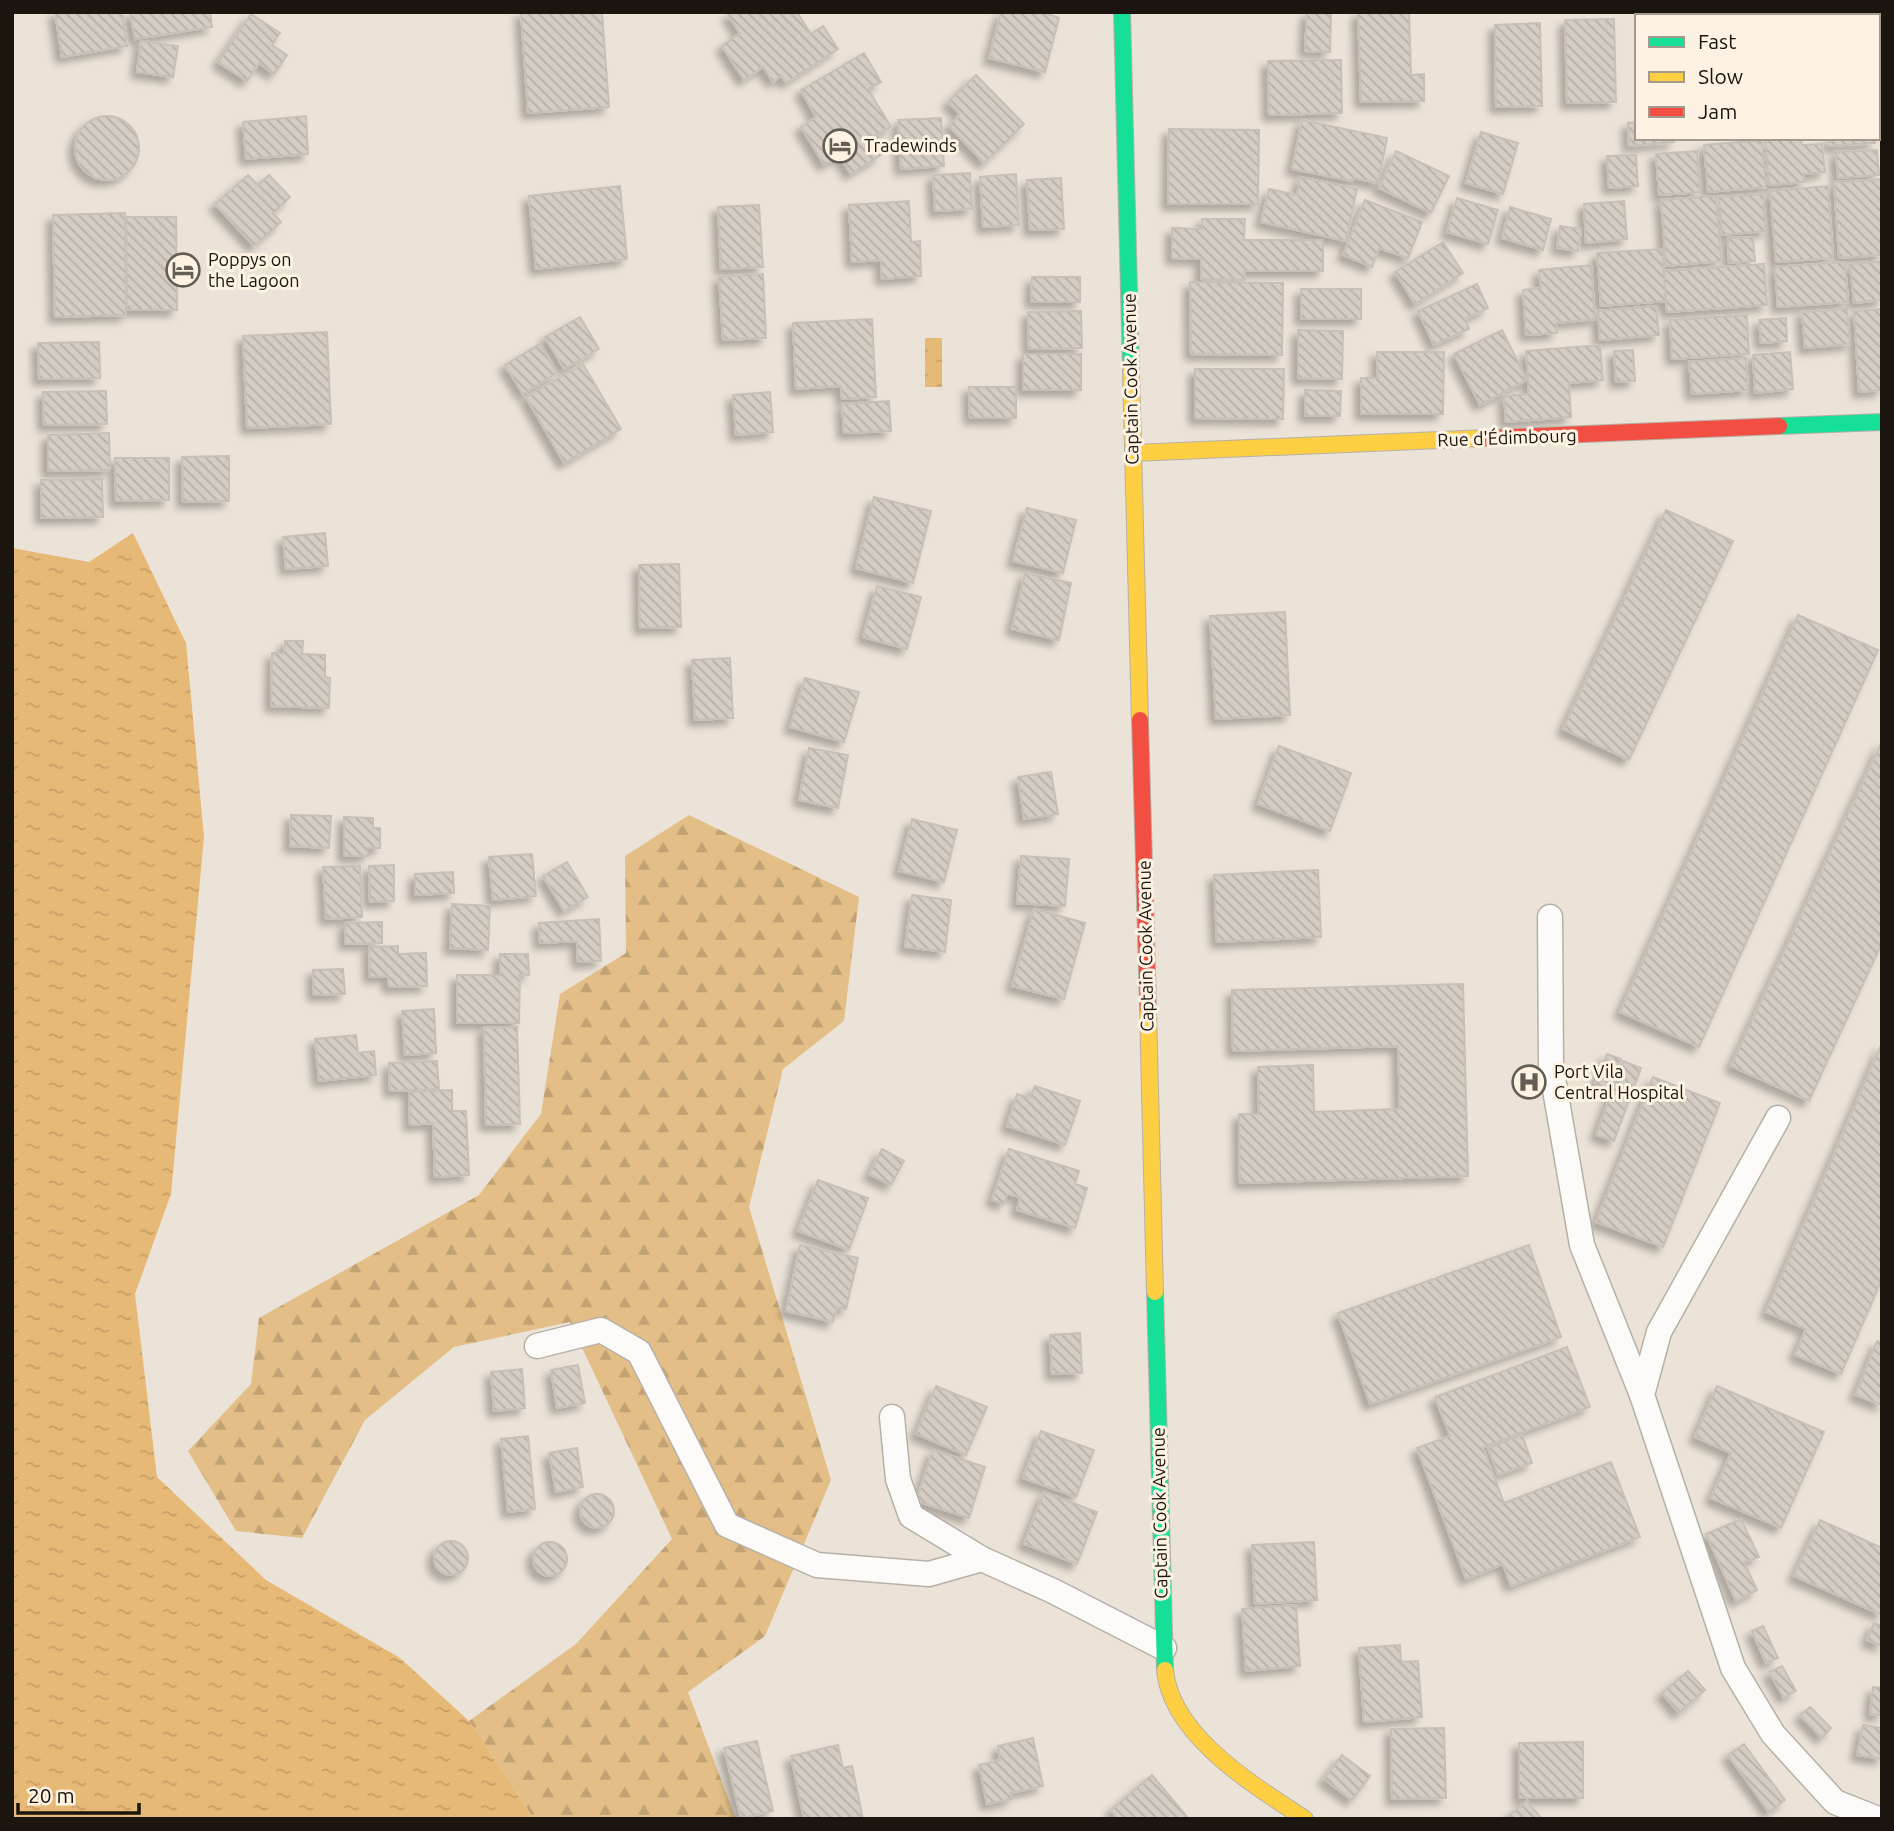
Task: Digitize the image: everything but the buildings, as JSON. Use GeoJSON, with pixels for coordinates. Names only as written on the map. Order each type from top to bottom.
{"type":"FeatureCollection","features":[{"type":"Feature","properties":{"kind":"street","name":"Captain Cook Avenue"},"geometry":{"type":"LineString","coordinates":[[1122,12],[1164,1648],[1168,1688],[1193,1731],[1245,1779],[1305,1819]]}},
{"type":"Feature","properties":{"kind":"street","name":"Rue d'Édimbourg"},"geometry":{"type":"LineString","coordinates":[[1133,453],[1882,422]]}},
{"type":"Feature","properties":{"kind":"lane"},"geometry":{"type":"LineString","coordinates":[[1550,917],[1551,1067],[1582,1245],[1642,1395],[1733,1668],[1773,1734],[1835,1802],[1878,1819]]}},
{"type":"Feature","properties":{"kind":"lane"},"geometry":{"type":"LineString","coordinates":[[1642,1395],[1659,1332],[1778,1118]]}},
{"type":"Feature","properties":{"kind":"lane"},"geometry":{"type":"LineString","coordinates":[[537,1346],[601,1330],[639,1352],[727,1525],[817,1565],[929,1573],[982,1559]]}},
{"type":"Feature","properties":{"kind":"lane"},"geometry":{"type":"LineString","coordinates":[[892,1417],[898,1479],[911,1516],[982,1559],[1053,1591],[1164,1648]]}},
{"type":"Feature","properties":{"kind":"green space"},"geometry":{"type":"Polygon","coordinates":[[[689,815],[859,897],[844,1021],[783,1069],[749,1207],[831,1480],[765,1636],[688,1692],[736,1819],[534,1819],[469,1721],[576,1644],[672,1539],[570,1322],[454,1347],[365,1420],[302,1538],[236,1531],[188,1451],[251,1384],[259,1318],[479,1195],[541,1114],[560,994],[626,953],[625,856],[689,815]]]}},
{"type":"Feature","properties":{"kind":"water"},"geometry":{"type":"Polygon","coordinates":[[[925,338],[942,338],[942,387],[925,387],[925,338]]]}},
{"type":"Feature","properties":{"kind":"water"},"geometry":{"type":"Polygon","coordinates":[[[133,533],[186,643],[204,837],[171,1194],[135,1294],[157,1477],[266,1580],[400,1658],[469,1721],[534,1819],[12,1819],[12,548],[89,562],[133,533]]]}},
{"type":"Feature","properties":{"kind":"traffic: fast"},"geometry":{"type":"LineString","coordinates":[[1122,12],[1131,371]]}},
{"type":"Feature","properties":{"kind":"traffic: fast"},"geometry":{"type":"LineString","coordinates":[[1779,426],[1882,422]]}},
{"type":"Feature","properties":{"kind":"traffic: fast"},"geometry":{"type":"LineString","coordinates":[[1155,1292],[1165,1670]]}},
{"type":"Feature","properties":{"kind":"traffic: slow"},"geometry":{"type":"LineString","coordinates":[[1131,371],[1140,720]]}},
{"type":"Feature","properties":{"kind":"traffic: slow"},"geometry":{"type":"LineString","coordinates":[[1133,453],[1487,438]]}},
{"type":"Feature","properties":{"kind":"traffic: slow"},"geometry":{"type":"LineString","coordinates":[[1148,1008],[1155,1292]]}},
{"type":"Feature","properties":{"kind":"traffic: slow"},"geometry":{"type":"LineString","coordinates":[[1165,1670],[1171,1694],[1182,1716],[1199,1737],[1240,1775],[1305,1819]]}},
{"type":"Feature","properties":{"kind":"traffic: jam"},"geometry":{"type":"LineString","coordinates":[[1487,438],[1779,426]]}},
{"type":"Feature","properties":{"kind":"traffic: jam"},"geometry":{"type":"LineString","coordinates":[[1140,720],[1148,1008]]}},
{"type":"Feature","properties":{"kind":"place","name":"Tradewinds"},"geometry":{"type":"Point","coordinates":[840,146]}},
{"type":"Feature","properties":{"kind":"place","name":"Poppys on the Lagoon"},"geometry":{"type":"Point","coordinates":[183,270]}},
{"type":"Feature","properties":{"kind":"place","name":"Port Vila Central Hospital"},"geometry":{"type":"Point","coordinates":[1529,1082]}}]}
